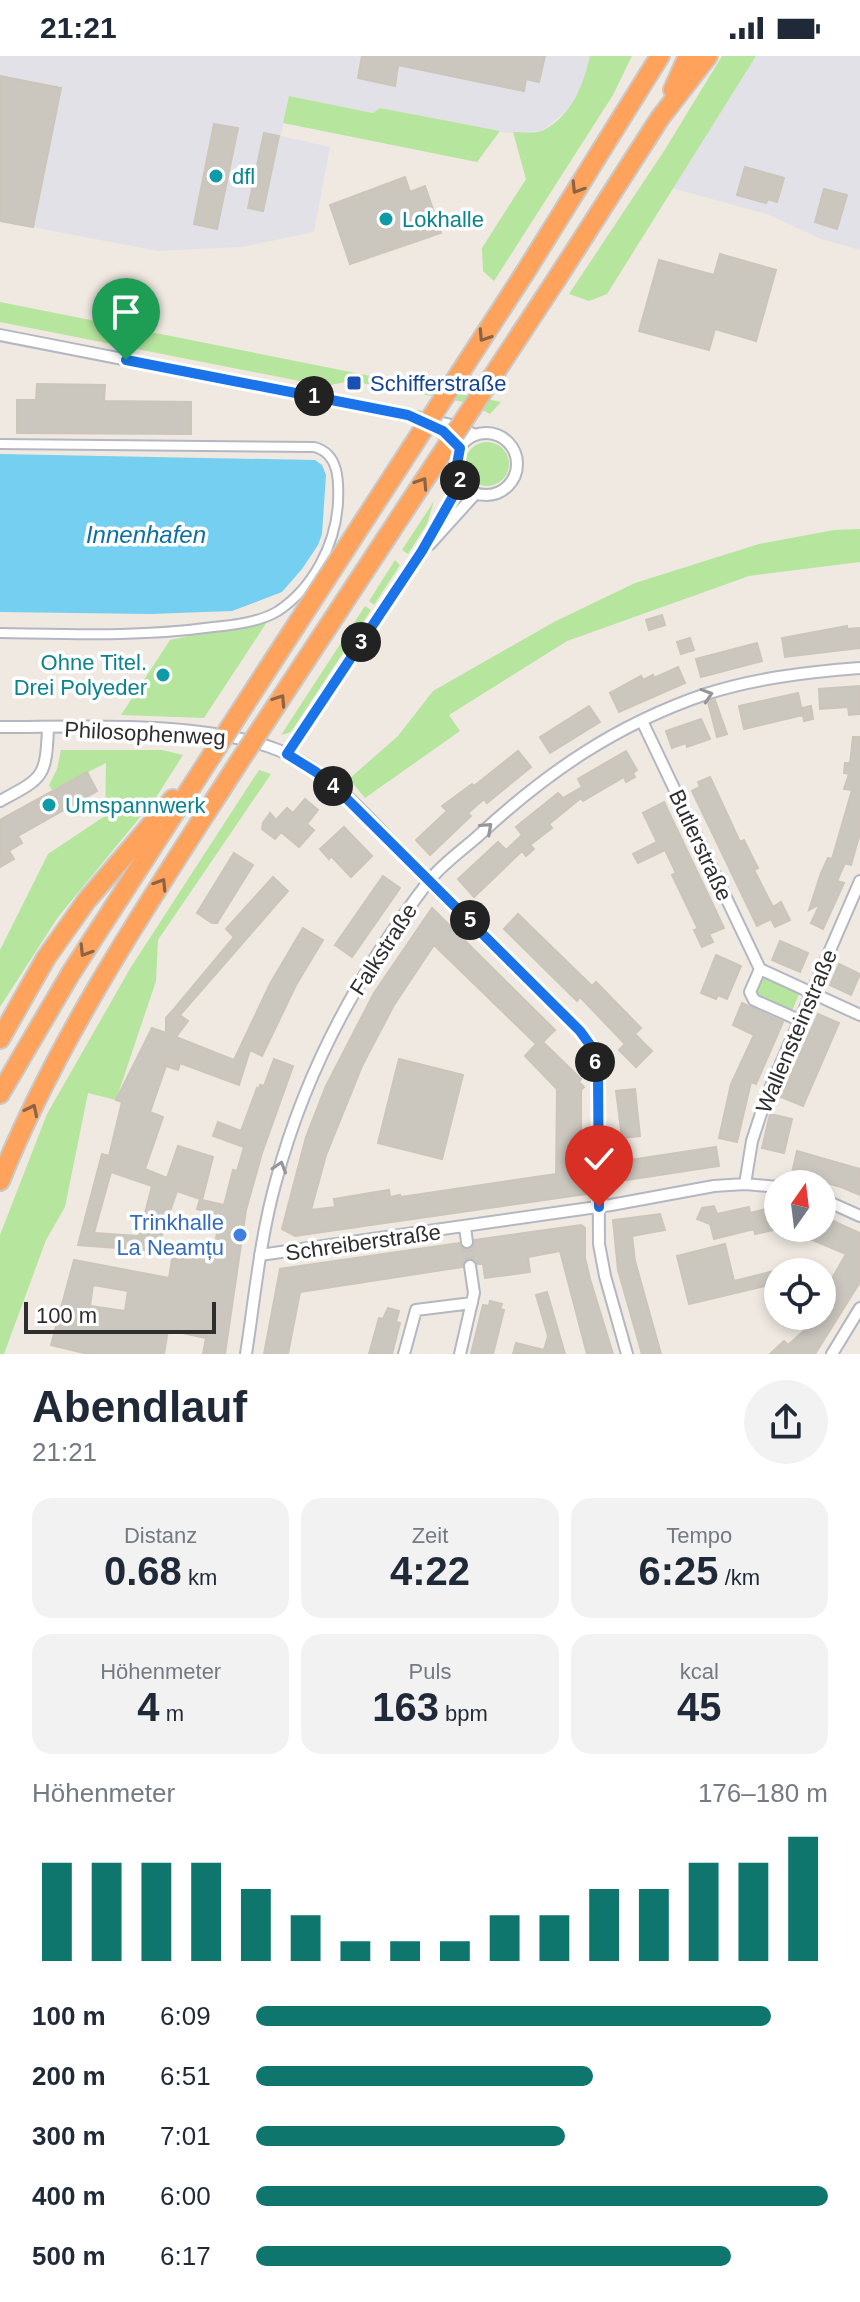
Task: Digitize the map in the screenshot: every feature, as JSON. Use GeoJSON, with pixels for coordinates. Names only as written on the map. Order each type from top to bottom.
{"type":"FeatureCollection","features":[{"type":"Feature","properties":{"kind":"highway"},"geometry":{"type":"LineString","coordinates":[[618,122],[646,56]]}},
{"type":"Feature","properties":{"kind":"highway"},"geometry":{"type":"LineString","coordinates":[[0,1094],[86,948],[526,271],[660,56]]}},
{"type":"Feature","properties":{"kind":"highway"},"geometry":{"type":"LineString","coordinates":[[660,118],[688,56]]}},
{"type":"Feature","properties":{"kind":"highway"},"geometry":{"type":"LineString","coordinates":[[0,1181],[33,1107],[95,991],[237,765],[660,118],[708,56]]}},
{"type":"Feature","properties":{"kind":"highway"},"geometry":{"type":"LineString","coordinates":[[0,1039],[46,958],[87,900],[153,819],[212,755]]}},
{"type":"Feature","properties":{"kind":"street"},"geometry":{"type":"LineString","coordinates":[[0,335],[408,415],[456,426],[475,435],[495,435],[511,446],[517,458],[517,470],[505,489],[494,494],[476,493],[461,482],[456,470],[460,448],[475,435]]}},
{"type":"Feature","properties":{"kind":"street"},"geometry":{"type":"LineString","coordinates":[[408,415],[443,431],[460,448]]}},
{"type":"Feature","properties":{"kind":"street"},"geometry":{"type":"LineString","coordinates":[[0,444],[314,447],[325,451],[333,460],[338,501],[328,549],[319,568],[290,600],[262,618],[165,633],[0,633]]}},
{"type":"Feature","properties":{"kind":"street"},"geometry":{"type":"LineString","coordinates":[[287,754],[422,551],[461,482]]}},
{"type":"Feature","properties":{"kind":"street"},"geometry":{"type":"LineString","coordinates":[[422,551],[476,493]]}},
{"type":"Feature","properties":{"kind":"street","name":"Falkstraße"},"geometry":{"type":"LineString","coordinates":[[246,1354],[262,1243],[284,1152],[318,1062],[361,979],[429,880],[523,795],[578,754],[642,721],[706,694],[792,673],[860,668]]}},
{"type":"Feature","properties":{"kind":"street","name":"Butlerstraße"},"geometry":{"type":"LineString","coordinates":[[642,721],[760,969],[750,992],[754,1000],[799,1020]]}},
{"type":"Feature","properties":{"kind":"street","name":"Philosophenweg"},"geometry":{"type":"LineString","coordinates":[[0,727],[195,732],[251,741],[287,754],[316,772],[429,880],[580,1031],[593,1049],[598,1072],[599,1244],[627,1354]]}},
{"type":"Feature","properties":{"kind":"street"},"geometry":{"type":"LineString","coordinates":[[0,801],[40,776],[47,757],[48,728]]}},
{"type":"Feature","properties":{"kind":"street","name":"Wallensteinstraße"},"geometry":{"type":"LineString","coordinates":[[745,1184],[752,1141],[766,1098],[860,881]]}},
{"type":"Feature","properties":{"kind":"street"},"geometry":{"type":"LineString","coordinates":[[760,969],[860,1015]]}},
{"type":"Feature","properties":{"kind":"street","name":"Schreiberstraße"},"geometry":{"type":"LineString","coordinates":[[260,1255],[745,1184],[764,1186]]}},
{"type":"Feature","properties":{"kind":"street"},"geometry":{"type":"LineString","coordinates":[[836,1205],[860,1216]]}},
{"type":"Feature","properties":{"kind":"street","name":"Schreiberstraße"},"geometry":{"type":"LineString","coordinates":[[465,1227],[467,1242]]}},
{"type":"Feature","properties":{"kind":"street"},"geometry":{"type":"LineString","coordinates":[[460,1354],[474,1293],[470,1266]]}},
{"type":"Feature","properties":{"kind":"street"},"geometry":{"type":"LineString","coordinates":[[404,1354],[416,1310],[472,1303]]}},
{"type":"Feature","properties":{"kind":"street"},"geometry":{"type":"LineString","coordinates":[[832,1354],[860,1308]]}},
{"type":"Feature","properties":{"kind":"shaded area"},"geometry":{"type":"Polygon","coordinates":[[[0,56],[590,56],[584,81],[570,108],[542,131],[506,133],[380,108],[373,113],[289,96],[281,136],[330,147],[314,232],[242,247],[158,251],[0,221],[0,56]]]}},
{"type":"Feature","properties":{"kind":"shaded area"},"geometry":{"type":"Polygon","coordinates":[[[756,56],[860,56],[860,250],[821,239],[769,215],[672,188],[756,56]]]}},
{"type":"Feature","properties":{"kind":"green space"},"geometry":{"type":"Polygon","coordinates":[[[590,56],[632,56],[613,95],[494,281],[483,271],[482,248],[526,179],[513,132],[541,131],[562,116],[580,88],[590,56]]]}},
{"type":"Feature","properties":{"kind":"green space"},"geometry":{"type":"Polygon","coordinates":[[[722,56],[756,56],[607,294],[589,301],[569,294],[664,151],[722,56]]]}},
{"type":"Feature","properties":{"kind":"green space"},"geometry":{"type":"Polygon","coordinates":[[[289,96],[373,113],[380,108],[500,131],[477,162],[283,123],[289,96]]]}},
{"type":"Feature","properties":{"kind":"green space"},"geometry":{"type":"Polygon","coordinates":[[[0,302],[501,402],[490,414],[469,403],[351,381],[325,386],[0,322],[0,302]]]}},
{"type":"Feature","properties":{"kind":"green space"},"geometry":{"type":"Polygon","coordinates":[[[487,442],[503,448],[509,464],[503,480],[487,486],[471,480],[465,464],[471,448],[487,442]]]}},
{"type":"Feature","properties":{"kind":"green space"},"geometry":{"type":"Polygon","coordinates":[[[434,501],[427,524],[408,554],[402,550],[434,501]]]}},
{"type":"Feature","properties":{"kind":"green space"},"geometry":{"type":"Polygon","coordinates":[[[860,529],[860,562],[749,576],[567,641],[449,715],[460,731],[365,798],[349,779],[398,736],[433,691],[554,622],[635,583],[759,544],[834,530],[860,529]]]}},
{"type":"Feature","properties":{"kind":"green space"},"geometry":{"type":"Polygon","coordinates":[[[395,560],[400,565],[374,605],[369,601],[395,560]]]}},
{"type":"Feature","properties":{"kind":"green space"},"geometry":{"type":"Polygon","coordinates":[[[365,606],[371,610],[291,732],[281,735],[365,606]]]}},
{"type":"Feature","properties":{"kind":"green space"},"geometry":{"type":"Polygon","coordinates":[[[269,619],[204,718],[121,715],[170,640],[269,619]]]}},
{"type":"Feature","properties":{"kind":"green space"},"geometry":{"type":"Polygon","coordinates":[[[61,750],[162,750],[183,755],[155,799],[58,917],[0,1007],[0,950],[48,854],[105,816],[106,763],[52,790],[49,785],[61,750]]]}},
{"type":"Feature","properties":{"kind":"green space"},"geometry":{"type":"Polygon","coordinates":[[[259,770],[271,774],[158,940],[156,981],[116,1100],[88,1093],[65,1207],[46,1240],[4,1354],[0,1354],[0,1235],[47,1114],[131,967],[259,770]]]}},
{"type":"Feature","properties":{"kind":"green space"},"geometry":{"type":"Polygon","coordinates":[[[764,977],[800,992],[791,1013],[757,998],[764,977]]]}},
{"type":"Feature","properties":{"kind":"water","name":"Innenhafen"},"geometry":{"type":"Polygon","coordinates":[[[0,454],[315,460],[322,465],[326,475],[322,534],[302,569],[282,592],[232,611],[151,614],[0,612],[0,454]]]}},
{"type":"Feature","properties":{"kind":"building"},"geometry":{"type":"Polygon","coordinates":[[[362,56],[545,56],[539,82],[526,79],[524,91],[398,65],[395,86],[358,78],[362,56]]]}},
{"type":"Feature","properties":{"kind":"building"},"geometry":{"type":"Polygon","coordinates":[[[0,76],[61,88],[33,227],[0,221],[0,76]]]}},
{"type":"Feature","properties":{"kind":"building","name":"dfl"},"geometry":{"type":"Polygon","coordinates":[[[214,124],[238,128],[217,229],[194,224],[214,124]]]}},
{"type":"Feature","properties":{"kind":"building"},"geometry":{"type":"Polygon","coordinates":[[[264,133],[279,136],[263,211],[248,208],[264,133]]]}},
{"type":"Feature","properties":{"kind":"building"},"geometry":{"type":"Polygon","coordinates":[[[745,167],[784,178],[777,202],[768,199],[766,203],[737,195],[745,167]]]}},
{"type":"Feature","properties":{"kind":"building","name":"Lokhalle"},"geometry":{"type":"Polygon","coordinates":[[[405,177],[410,192],[425,186],[441,233],[350,264],[330,205],[405,177]]]}},
{"type":"Feature","properties":{"kind":"building"},"geometry":{"type":"Polygon","coordinates":[[[824,189],[847,195],[837,229],[815,222],[824,189]]]}},
{"type":"Feature","properties":{"kind":"building"},"geometry":{"type":"Polygon","coordinates":[[[720,254],[776,270],[756,341],[715,329],[709,350],[639,331],[659,260],[714,275],[720,254]]]}},
{"type":"Feature","properties":{"kind":"building"},"geometry":{"type":"Polygon","coordinates":[[[37,384],[105,385],[104,401],[191,402],[191,434],[17,433],[17,400],[36,400],[37,384]]]}},
{"type":"Feature","properties":{"kind":"building"},"geometry":{"type":"Polygon","coordinates":[[[662,615],[665,625],[649,630],[646,620],[662,615]]]}},
{"type":"Feature","properties":{"kind":"building"},"geometry":{"type":"Polygon","coordinates":[[[847,626],[847,629],[860,628],[860,648],[785,657],[782,638],[847,626]]]}},
{"type":"Feature","properties":{"kind":"building"},"geometry":{"type":"Polygon","coordinates":[[[690,638],[694,650],[681,654],[677,642],[690,638]]]}},
{"type":"Feature","properties":{"kind":"building"},"geometry":{"type":"Polygon","coordinates":[[[757,643],[762,661],[701,677],[696,659],[757,643]]]}},
{"type":"Feature","properties":{"kind":"building"},"geometry":{"type":"Polygon","coordinates":[[[678,667],[685,683],[619,712],[610,693],[641,676],[643,680],[653,675],[654,678],[678,667]]]}},
{"type":"Feature","properties":{"kind":"building"},"geometry":{"type":"Polygon","coordinates":[[[860,686],[859,714],[849,715],[848,707],[820,709],[819,689],[860,686]]]}},
{"type":"Feature","properties":{"kind":"building"},"geometry":{"type":"Polygon","coordinates":[[[798,693],[803,715],[744,729],[739,706],[798,693]]]}},
{"type":"Feature","properties":{"kind":"building"},"geometry":{"type":"Polygon","coordinates":[[[715,700],[727,734],[717,737],[708,702],[715,700]]]}},
{"type":"Feature","properties":{"kind":"building"},"geometry":{"type":"Polygon","coordinates":[[[589,706],[600,722],[550,753],[540,737],[589,706]]]}},
{"type":"Feature","properties":{"kind":"building"},"geometry":{"type":"Polygon","coordinates":[[[811,706],[813,719],[804,721],[802,708],[811,706]]]}},
{"type":"Feature","properties":{"kind":"building"},"geometry":{"type":"Polygon","coordinates":[[[701,719],[710,739],[687,747],[686,743],[672,748],[666,731],[701,719]]]}},
{"type":"Feature","properties":{"kind":"building"},"geometry":{"type":"Polygon","coordinates":[[[853,737],[860,737],[860,833],[851,865],[845,863],[837,881],[844,883],[823,929],[811,923],[820,904],[809,910],[821,873],[828,858],[832,859],[852,790],[844,789],[849,774],[844,773],[845,763],[850,763],[853,737]]]}},
{"type":"Feature","properties":{"kind":"building"},"geometry":{"type":"Polygon","coordinates":[[[518,751],[531,767],[487,803],[484,799],[468,813],[471,816],[430,855],[416,840],[447,811],[442,806],[472,784],[474,786],[518,751]]]}},
{"type":"Feature","properties":{"kind":"building"},"geometry":{"type":"Polygon","coordinates":[[[626,751],[637,770],[633,773],[635,777],[626,782],[624,777],[583,801],[581,798],[549,824],[552,828],[530,845],[534,849],[526,856],[522,851],[474,897],[458,879],[498,842],[506,850],[522,835],[516,827],[558,793],[563,798],[582,787],[578,779],[626,751]]]}},
{"type":"Feature","properties":{"kind":"building","name":"Umspannwerk"},"geometry":{"type":"Polygon","coordinates":[[[87,772],[97,791],[18,836],[22,843],[9,851],[14,859],[0,867],[0,820],[87,772]]]}},
{"type":"Feature","properties":{"kind":"building"},"geometry":{"type":"Polygon","coordinates":[[[710,777],[740,842],[744,840],[758,868],[754,870],[773,907],[781,902],[790,920],[775,927],[771,919],[757,926],[692,791],[700,787],[698,782],[710,777]]]}},
{"type":"Feature","properties":{"kind":"building"},"geometry":{"type":"Polygon","coordinates":[[[305,799],[318,810],[307,824],[314,830],[299,847],[281,832],[275,839],[262,829],[270,813],[276,820],[287,808],[293,813],[305,799]]]}},
{"type":"Feature","properties":{"kind":"building"},"geometry":{"type":"Polygon","coordinates":[[[664,802],[724,928],[709,934],[713,942],[702,947],[694,930],[698,929],[672,875],[676,873],[665,850],[638,863],[633,854],[657,842],[643,813],[664,802]]]}},
{"type":"Feature","properties":{"kind":"building"},"geometry":{"type":"Polygon","coordinates":[[[344,827],[372,856],[351,877],[320,849],[344,827]]]}},
{"type":"Feature","properties":{"kind":"building"},"geometry":{"type":"Polygon","coordinates":[[[234,853],[253,865],[217,923],[212,923],[197,913],[234,853]]]}},
{"type":"Feature","properties":{"kind":"building"},"geometry":{"type":"Polygon","coordinates":[[[383,876],[400,888],[352,957],[335,945],[383,876]]]}},
{"type":"Feature","properties":{"kind":"building"},"geometry":{"type":"Polygon","coordinates":[[[273,877],[288,891],[180,1015],[174,1009],[234,937],[226,929],[273,877]]]}},
{"type":"Feature","properties":{"kind":"building"},"geometry":{"type":"Polygon","coordinates":[[[432,908],[555,1030],[543,1042],[581,1079],[579,1082],[584,1087],[581,1090],[581,1151],[586,1151],[587,1194],[295,1236],[282,1229],[306,1137],[326,1086],[374,993],[432,908]],[[434,945],[394,1005],[362,1066],[326,1155],[311,1210],[335,1207],[334,1199],[389,1190],[390,1197],[401,1197],[556,1174],[557,1089],[525,1056],[536,1044],[434,945]]]}},
{"type":"Feature","properties":{"kind":"building"},"geometry":{"type":"Polygon","coordinates":[[[518,914],[592,986],[596,982],[641,1028],[635,1034],[652,1051],[636,1067],[619,1050],[625,1044],[580,997],[577,1001],[504,929],[518,914]]]}},
{"type":"Feature","properties":{"kind":"building"},"geometry":{"type":"Polygon","coordinates":[[[303,928],[323,940],[296,985],[262,1056],[250,1050],[239,1085],[180,1063],[178,1070],[166,1066],[150,1112],[163,1117],[145,1169],[167,1178],[178,1146],[213,1157],[202,1200],[224,1205],[233,1170],[237,1171],[244,1147],[213,1136],[218,1122],[241,1131],[257,1088],[264,1086],[274,1059],[293,1066],[262,1153],[246,1210],[225,1354],[203,1354],[206,1338],[168,1330],[164,1354],[88,1354],[51,1345],[74,1260],[169,1278],[172,1259],[212,1257],[221,1215],[197,1209],[200,1199],[177,1191],[161,1238],[143,1238],[144,1250],[78,1245],[102,1154],[109,1156],[122,1102],[116,1100],[152,1028],[166,1033],[166,1018],[173,1010],[188,1021],[176,1037],[234,1060],[270,984],[303,928]],[[111,1172],[94,1233],[139,1236],[152,1186],[111,1172]],[[93,1285],[90,1306],[125,1311],[128,1291],[93,1285]]]}},
{"type":"Feature","properties":{"kind":"building"},"geometry":{"type":"Polygon","coordinates":[[[780,941],[808,953],[800,972],[772,960],[780,941]]]}},
{"type":"Feature","properties":{"kind":"building"},"geometry":{"type":"Polygon","coordinates":[[[716,955],[741,966],[727,999],[718,995],[716,999],[701,993],[716,955]]]}},
{"type":"Feature","properties":{"kind":"building"},"geometry":{"type":"Polygon","coordinates":[[[839,964],[860,974],[851,995],[830,985],[839,964]]]}},
{"type":"Feature","properties":{"kind":"building"},"geometry":{"type":"Polygon","coordinates":[[[742,1003],[783,1022],[756,1084],[751,1082],[737,1142],[719,1138],[731,1084],[754,1035],[733,1025],[742,1003]]]}},
{"type":"Feature","properties":{"kind":"building"},"geometry":{"type":"Polygon","coordinates":[[[818,1014],[839,1023],[803,1106],[781,1097],[818,1014]]]}},
{"type":"Feature","properties":{"kind":"building"},"geometry":{"type":"Polygon","coordinates":[[[399,1059],[463,1075],[442,1159],[378,1143],[399,1059]]]}},
{"type":"Feature","properties":{"kind":"building"},"geometry":{"type":"Polygon","coordinates":[[[635,1089],[640,1136],[622,1138],[616,1091],[635,1089]]]}},
{"type":"Feature","properties":{"kind":"building"},"geometry":{"type":"Polygon","coordinates":[[[770,1114],[792,1119],[784,1153],[762,1148],[770,1114]]]}},
{"type":"Feature","properties":{"kind":"building"},"geometry":{"type":"Polygon","coordinates":[[[716,1147],[719,1166],[626,1180],[623,1161],[716,1147]]]}},
{"type":"Feature","properties":{"kind":"building"},"geometry":{"type":"Polygon","coordinates":[[[797,1151],[860,1169],[860,1195],[836,1186],[836,1170],[793,1170],[797,1151]]]}},
{"type":"Feature","properties":{"kind":"building"},"geometry":{"type":"Polygon","coordinates":[[[714,1206],[717,1214],[749,1207],[750,1213],[764,1210],[764,1232],[755,1234],[754,1229],[714,1239],[710,1224],[697,1219],[702,1208],[714,1206]]]}},
{"type":"Feature","properties":{"kind":"building"},"geometry":{"type":"Polygon","coordinates":[[[660,1214],[665,1230],[632,1236],[635,1261],[661,1354],[642,1354],[618,1270],[613,1220],[660,1214]]]}},
{"type":"Feature","properties":{"kind":"building"},"geometry":{"type":"Polygon","coordinates":[[[836,1222],[860,1233],[860,1282],[836,1320],[836,1272],[846,1254],[817,1242],[836,1242],[836,1222]]]}},
{"type":"Feature","properties":{"kind":"building"},"geometry":{"type":"Polygon","coordinates":[[[581,1225],[585,1228],[585,1258],[590,1279],[613,1354],[587,1354],[560,1251],[528,1257],[530,1272],[485,1278],[483,1264],[470,1258],[464,1260],[462,1267],[300,1292],[288,1354],[264,1354],[280,1269],[459,1243],[463,1249],[469,1250],[475,1240],[581,1225]]]}},
{"type":"Feature","properties":{"kind":"building"},"geometry":{"type":"Polygon","coordinates":[[[725,1244],[734,1281],[764,1274],[764,1286],[689,1304],[677,1256],[725,1244]]]}},
{"type":"Feature","properties":{"kind":"building"},"geometry":{"type":"Polygon","coordinates":[[[547,1292],[565,1354],[513,1354],[516,1343],[544,1350],[548,1336],[536,1295],[547,1292]]]}},
{"type":"Feature","properties":{"kind":"building"},"geometry":{"type":"Polygon","coordinates":[[[490,1301],[502,1304],[500,1309],[504,1310],[493,1354],[471,1354],[483,1305],[489,1306],[490,1301]]]}},
{"type":"Feature","properties":{"kind":"building"},"geometry":{"type":"Polygon","coordinates":[[[388,1308],[399,1311],[396,1322],[400,1323],[392,1354],[369,1354],[379,1318],[383,1319],[388,1308]]]}},
{"type":"Feature","properties":{"kind":"building"},"geometry":{"type":"Polygon","coordinates":[[[805,1330],[830,1330],[815,1354],[770,1354],[784,1341],[788,1345],[805,1330]]]}},
{"type":"Feature","properties":{"kind":"tunnel"},"geometry":{"type":"LineString","coordinates":[[467,1242],[470,1266]]}},
{"type":"Feature","properties":{"kind":"place","name":"dfl"},"geometry":{"type":"Point","coordinates":[216,176]}},
{"type":"Feature","properties":{"kind":"place","name":"Lokhalle"},"geometry":{"type":"Point","coordinates":[386,219]}},
{"type":"Feature","properties":{"kind":"place","name":"Schifferstraße"},"geometry":{"type":"Point","coordinates":[354,383]}},
{"type":"Feature","properties":{"kind":"place","name":"Ohne Titel. Drei Polyeder"},"geometry":{"type":"Point","coordinates":[163,675]}},
{"type":"Feature","properties":{"kind":"place","name":"Umspannwerk"},"geometry":{"type":"Point","coordinates":[49,805]}},
{"type":"Feature","properties":{"kind":"place","name":"Trinkhalle La Neamțu"},"geometry":{"type":"Point","coordinates":[240,1235]}},
{"type":"Feature","properties":{"kind":"route"},"geometry":{"type":"LineString","coordinates":[[126,360],[408,415],[443,431],[460,448],[456,470],[461,482],[454,496],[422,551],[287,754],[339,791],[580,1031],[593,1049],[598,1072],[599,1207]]}}]}
